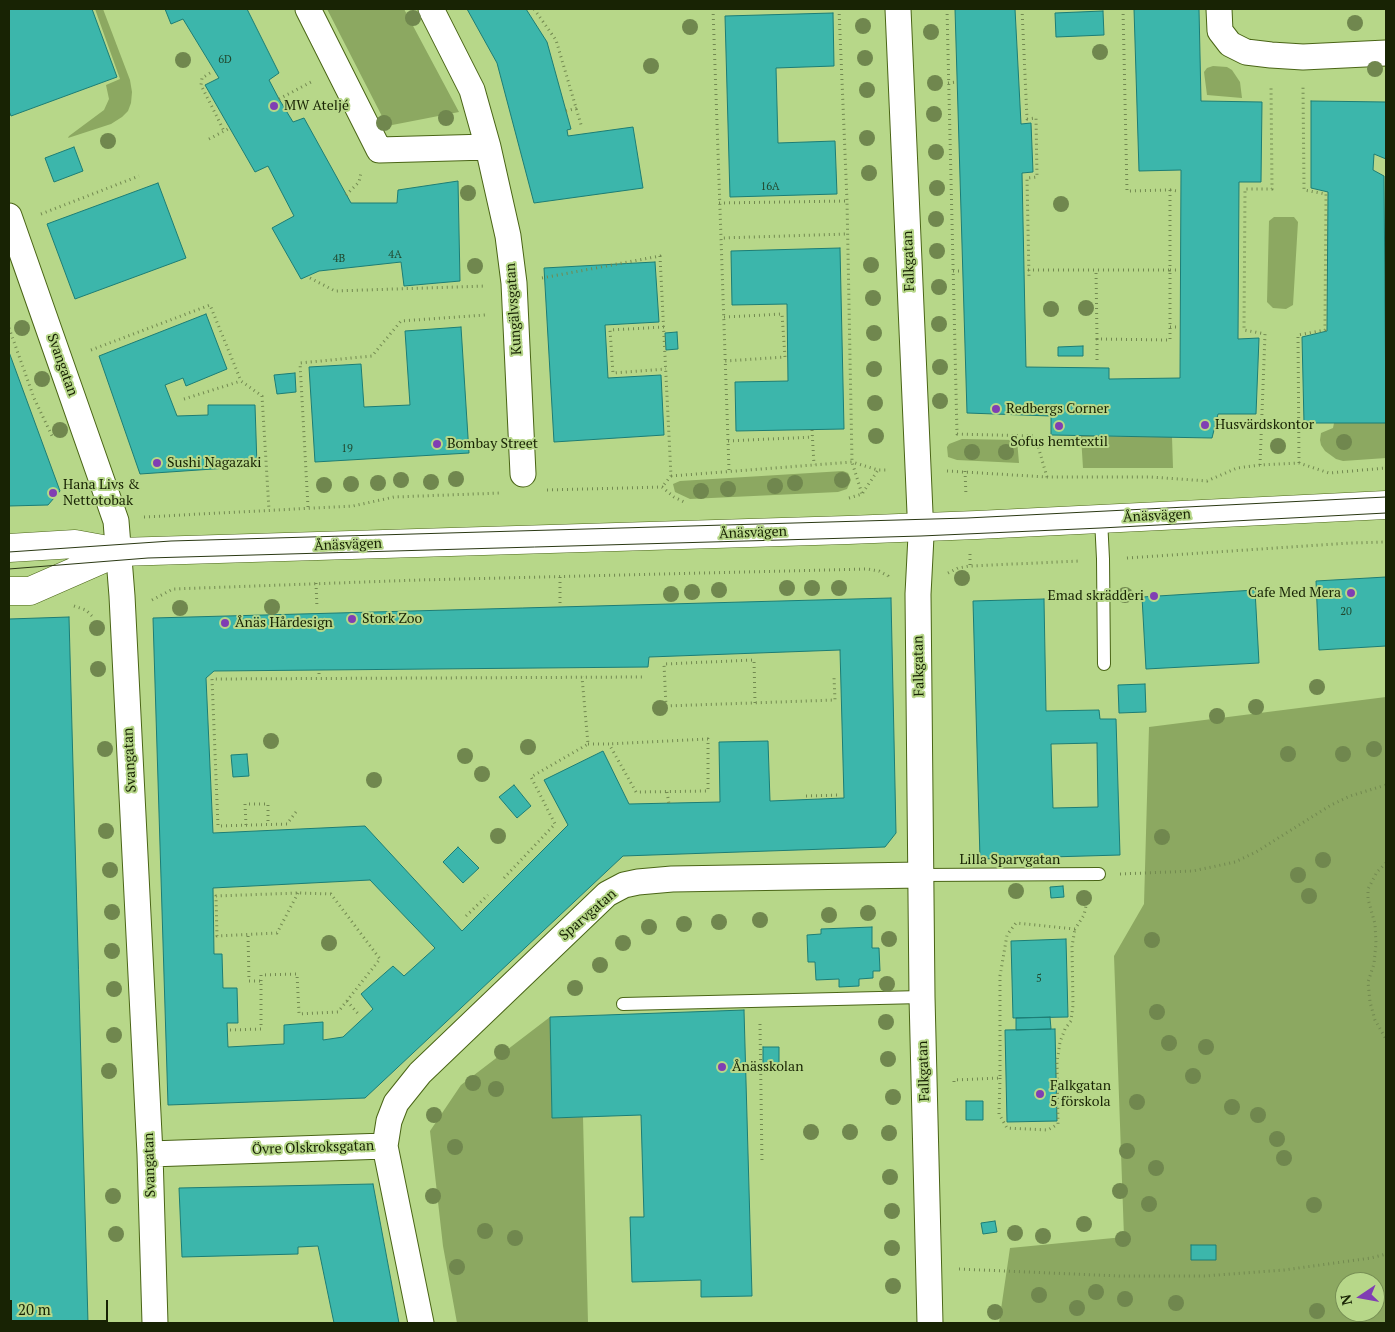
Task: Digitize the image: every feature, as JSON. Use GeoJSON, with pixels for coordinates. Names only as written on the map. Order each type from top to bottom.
{"type":"FeatureCollection","features":[{"type":"Feature","properties":{"kind":"street"},"geometry":{"type":"LineString","coordinates":[[308,9],[379,150],[488,146]]}},
{"type":"Feature","properties":{"kind":"street","name":"Kungälvsgatan"},"geometry":{"type":"LineString","coordinates":[[430,9],[472,90],[488,146],[508,236],[502,284],[523,474]]}},
{"type":"Feature","properties":{"kind":"street","name":"Falkgatan"},"geometry":{"type":"LineString","coordinates":[[898,9],[920,528],[918,594],[922,998],[930,1323]]}},
{"type":"Feature","properties":{"kind":"street"},"geometry":{"type":"LineString","coordinates":[[1220,9],[1220,31],[1230,44],[1246,52],[1271,56],[1303,57],[1386,53]]}},
{"type":"Feature","properties":{"kind":"street","name":"Svangatan"},"geometry":{"type":"LineString","coordinates":[[9,216],[116,521],[150,1154],[155,1323]]}},
{"type":"Feature","properties":{"kind":"street","name":"Ånäsvägen"},"geometry":{"type":"LineString","coordinates":[[9,548],[75,544],[119,552],[866,530],[1386,505]]}},
{"type":"Feature","properties":{"kind":"street","name":"Ånäsvägen"},"geometry":{"type":"LineString","coordinates":[[9,591],[30,591],[119,552]]}},
{"type":"Feature","properties":{"kind":"street","name":"Sparvgatan"},"geometry":{"type":"LineString","coordinates":[[385,1146],[389,1122],[396,1103],[420,1073],[607,894],[624,884],[672,879],[921,875]]}},
{"type":"Feature","properties":{"kind":"street","name":"Övre Olskroksgatan"},"geometry":{"type":"LineString","coordinates":[[150,1154],[385,1146],[421,1323]]}},
{"type":"Feature","properties":{"kind":"lane"},"geometry":{"type":"LineString","coordinates":[[1101,519],[1104,664]]}},
{"type":"Feature","properties":{"kind":"lane","name":"Lilla Sparvgatan"},"geometry":{"type":"LineString","coordinates":[[921,875],[1096,874]]}},
{"type":"Feature","properties":{"kind":"lane"},"geometry":{"type":"LineString","coordinates":[[623,1004],[922,998]]}},
{"type":"Feature","properties":{"kind":"path"},"geometry":{"type":"LineString","coordinates":[[534,9],[556,40],[582,128]]}},
{"type":"Feature","properties":{"kind":"path"},"geometry":{"type":"LineString","coordinates":[[713,9],[729,470]]}},
{"type":"Feature","properties":{"kind":"path"},"geometry":{"type":"LineString","coordinates":[[839,9],[847,201],[852,462],[862,494],[866,530],[867,569]]}},
{"type":"Feature","properties":{"kind":"path"},"geometry":{"type":"LineString","coordinates":[[946,9],[957,434],[1035,436],[1047,477]]}},
{"type":"Feature","properties":{"kind":"path"},"geometry":{"type":"LineString","coordinates":[[1022,9],[1027,119],[1036,118],[1036,177],[1026,178],[1029,278]]}},
{"type":"Feature","properties":{"kind":"path"},"geometry":{"type":"LineString","coordinates":[[1124,9],[1127,191],[1178,191]]}},
{"type":"Feature","properties":{"kind":"path"},"geometry":{"type":"LineString","coordinates":[[1260,465],[1265,334],[1244,330],[1245,189],[1272,189],[1271,56]]}},
{"type":"Feature","properties":{"kind":"path"},"geometry":{"type":"LineString","coordinates":[[1299,462],[1298,335],[1325,330],[1326,194],[1304,190],[1303,57]]}},
{"type":"Feature","properties":{"kind":"path"},"geometry":{"type":"LineString","coordinates":[[210,73],[202,78],[200,85],[224,131]]}},
{"type":"Feature","properties":{"kind":"path"},"geometry":{"type":"LineString","coordinates":[[279,99],[311,82]]}},
{"type":"Feature","properties":{"kind":"path"},"geometry":{"type":"LineString","coordinates":[[948,83],[957,82]]}},
{"type":"Feature","properties":{"kind":"path"},"geometry":{"type":"LineString","coordinates":[[566,111],[577,108]]}},
{"type":"Feature","properties":{"kind":"path"},"geometry":{"type":"LineString","coordinates":[[209,139],[230,128]]}},
{"type":"Feature","properties":{"kind":"path"},"geometry":{"type":"LineString","coordinates":[[346,195],[359,182],[362,168]]}},
{"type":"Feature","properties":{"kind":"path"},"geometry":{"type":"LineString","coordinates":[[40,214],[139,176]]}},
{"type":"Feature","properties":{"kind":"path"},"geometry":{"type":"LineString","coordinates":[[1097,339],[1170,340],[1170,190]]}},
{"type":"Feature","properties":{"kind":"path"},"geometry":{"type":"LineString","coordinates":[[720,203],[847,201]]}},
{"type":"Feature","properties":{"kind":"path"},"geometry":{"type":"LineString","coordinates":[[721,238],[847,234]]}},
{"type":"Feature","properties":{"kind":"path"},"geometry":{"type":"LineString","coordinates":[[310,278],[335,292],[502,284],[660,256],[671,476],[662,487],[543,491]]}},
{"type":"Feature","properties":{"kind":"path"},"geometry":{"type":"LineString","coordinates":[[1028,270],[1178,270]]}},
{"type":"Feature","properties":{"kind":"path"},"geometry":{"type":"LineString","coordinates":[[1096,270],[1097,362]]}},
{"type":"Feature","properties":{"kind":"path"},"geometry":{"type":"LineString","coordinates":[[953,271],[962,271]]}},
{"type":"Feature","properties":{"kind":"path"},"geometry":{"type":"LineString","coordinates":[[91,350],[210,305],[240,381],[262,396],[269,510]]}},
{"type":"Feature","properties":{"kind":"path"},"geometry":{"type":"LineString","coordinates":[[724,317],[782,314],[785,358],[725,361]]}},
{"type":"Feature","properties":{"kind":"path"},"geometry":{"type":"LineString","coordinates":[[308,507],[300,362],[372,356],[401,320],[492,315]]}},
{"type":"Feature","properties":{"kind":"path"},"geometry":{"type":"LineString","coordinates":[[1170,327],[1178,326]]}},
{"type":"Feature","properties":{"kind":"path"},"geometry":{"type":"LineString","coordinates":[[664,327],[610,330],[613,373],[666,369]]}},
{"type":"Feature","properties":{"kind":"path"},"geometry":{"type":"LineString","coordinates":[[9,328],[11,340],[34,398],[54,440]]}},
{"type":"Feature","properties":{"kind":"path"},"geometry":{"type":"LineString","coordinates":[[184,398],[240,381]]}},
{"type":"Feature","properties":{"kind":"path"},"geometry":{"type":"LineString","coordinates":[[812,430],[814,465]]}},
{"type":"Feature","properties":{"kind":"path"},"geometry":{"type":"LineString","coordinates":[[728,441],[813,437]]}},
{"type":"Feature","properties":{"kind":"path"},"geometry":{"type":"LineString","coordinates":[[671,476],[729,470],[852,462],[878,470],[965,471],[1047,477],[1150,477],[1207,481],[1237,468],[1299,462],[1329,473],[1386,468]]}},
{"type":"Feature","properties":{"kind":"path"},"geometry":{"type":"LineString","coordinates":[[116,521],[171,514],[353,506],[394,497],[503,493]]}},
{"type":"Feature","properties":{"kind":"path"},"geometry":{"type":"LineString","coordinates":[[944,580],[948,573],[958,568],[1386,542]]}},
{"type":"Feature","properties":{"kind":"path"},"geometry":{"type":"LineString","coordinates":[[148,604],[154,598],[173,589],[316,583],[867,569],[879,571],[888,576],[891,583]]}},
{"type":"Feature","properties":{"kind":"path"},"geometry":{"type":"LineString","coordinates":[[560,577],[560,606]]}},
{"type":"Feature","properties":{"kind":"path"},"geometry":{"type":"LineString","coordinates":[[316,583],[317,608]]}},
{"type":"Feature","properties":{"kind":"path"},"geometry":{"type":"LineString","coordinates":[[755,703],[754,660],[664,664],[666,706],[755,703],[835,700],[834,677]]}},
{"type":"Feature","properties":{"kind":"path"},"geometry":{"type":"LineString","coordinates":[[561,670],[561,677]]}},
{"type":"Feature","properties":{"kind":"path"},"geometry":{"type":"LineString","coordinates":[[319,673],[319,678]]}},
{"type":"Feature","properties":{"kind":"path"},"geometry":{"type":"LineString","coordinates":[[582,677],[588,744]]}},
{"type":"Feature","properties":{"kind":"path"},"geometry":{"type":"LineString","coordinates":[[296,812],[287,824],[218,826],[215,806],[210,709],[212,679],[643,677]]}},
{"type":"Feature","properties":{"kind":"path"},"geometry":{"type":"LineString","coordinates":[[559,829],[554,824],[531,777],[588,744],[708,739],[708,791],[636,792],[609,744]]}},
{"type":"Feature","properties":{"kind":"path"},"geometry":{"type":"LineString","coordinates":[[1075,929],[1016,922],[1007,935],[1000,976],[999,1114],[1007,1128],[1048,1130],[1058,1124],[1057,1062],[1060,1042],[1065,1028],[1071,1021],[1073,1005],[1072,946],[1075,929],[1084,915],[1096,874],[1193,871],[1235,862],[1264,848],[1331,805],[1350,796],[1386,785]]}},
{"type":"Feature","properties":{"kind":"path"},"geometry":{"type":"LineString","coordinates":[[667,792],[669,804]]}},
{"type":"Feature","properties":{"kind":"path"},"geometry":{"type":"LineString","coordinates":[[806,796],[840,795]]}},
{"type":"Feature","properties":{"kind":"path"},"geometry":{"type":"LineString","coordinates":[[246,825],[245,804],[268,804],[268,824]]}},
{"type":"Feature","properties":{"kind":"path"},"geometry":{"type":"LineString","coordinates":[[504,878],[554,824]]}},
{"type":"Feature","properties":{"kind":"path"},"geometry":{"type":"LineString","coordinates":[[1386,863],[1377,872],[1368,889],[1368,899],[1375,924],[1376,943],[1374,964],[1368,982],[1370,1002],[1375,1020],[1386,1039]]}},
{"type":"Feature","properties":{"kind":"path"},"geometry":{"type":"LineString","coordinates":[[230,1030],[261,1029],[261,975],[297,974],[299,1014],[338,1012],[380,959],[331,894],[298,893],[216,896],[217,936],[277,933],[298,893]]}},
{"type":"Feature","properties":{"kind":"path"},"geometry":{"type":"LineString","coordinates":[[466,916],[488,895]]}},
{"type":"Feature","properties":{"kind":"path"},"geometry":{"type":"LineString","coordinates":[[248,934],[249,981],[261,981]]}},
{"type":"Feature","properties":{"kind":"path"},"geometry":{"type":"LineString","coordinates":[[347,1001],[360,1016]]}},
{"type":"Feature","properties":{"kind":"path"},"geometry":{"type":"LineString","coordinates":[[759,1001],[762,1163]]}},
{"type":"Feature","properties":{"kind":"path"},"geometry":{"type":"LineString","coordinates":[[954,1089],[954,1080],[1000,1078]]}},
{"type":"Feature","properties":{"kind":"path"},"geometry":{"type":"LineString","coordinates":[[930,1268],[1120,1276],[1205,1276],[1284,1270],[1371,1258],[1386,1254]]}},
{"type":"Feature","properties":{"kind":"green space"},"geometry":{"type":"Polygon","coordinates":[[[95,9],[103,9],[130,80],[131,103],[128,111],[111,124],[68,138],[104,110],[109,99],[106,85],[120,79],[95,9]]]}},
{"type":"Feature","properties":{"kind":"green space"},"geometry":{"type":"Polygon","coordinates":[[[327,9],[404,9],[459,112],[387,126],[327,9]]]}},
{"type":"Feature","properties":{"kind":"green space"},"geometry":{"type":"Polygon","coordinates":[[[1213,66],[1227,67],[1232,70],[1240,82],[1242,98],[1207,95],[1204,72],[1207,68],[1213,66]]]}},
{"type":"Feature","properties":{"kind":"green space"},"geometry":{"type":"Polygon","coordinates":[[[1274,217],[1294,217],[1298,222],[1293,305],[1286,309],[1273,308],[1267,302],[1269,221],[1274,217]]]}},
{"type":"Feature","properties":{"kind":"green space"},"geometry":{"type":"Polygon","coordinates":[[[1334,423],[1386,423],[1386,458],[1343,461],[1336,459],[1325,451],[1320,440],[1321,433],[1333,428],[1334,423]]]}},
{"type":"Feature","properties":{"kind":"green space"},"geometry":{"type":"Polygon","coordinates":[[[1081,436],[1172,437],[1173,468],[1083,468],[1081,436]]]}},
{"type":"Feature","properties":{"kind":"green space"},"geometry":{"type":"Polygon","coordinates":[[[962,439],[1017,440],[1019,463],[957,460],[948,457],[947,447],[949,444],[962,439]]]}},
{"type":"Feature","properties":{"kind":"green space"},"geometry":{"type":"Polygon","coordinates":[[[843,471],[848,473],[851,480],[847,489],[838,492],[690,499],[675,492],[673,484],[680,481],[843,471]]]}},
{"type":"Feature","properties":{"kind":"green space"},"geometry":{"type":"Polygon","coordinates":[[[1386,697],[1386,1323],[999,1323],[1010,1248],[1124,1237],[1114,956],[1144,904],[1149,727],[1386,697]]]}},
{"type":"Feature","properties":{"kind":"green space"},"geometry":{"type":"Polygon","coordinates":[[[550,1017],[552,1118],[583,1117],[588,1323],[457,1323],[443,1246],[430,1131],[461,1085],[550,1017]]]}},
{"type":"Feature","properties":{"kind":"building"},"geometry":{"type":"Polygon","coordinates":[[[9,9],[92,9],[117,77],[11,116],[9,111],[9,9]]]}},
{"type":"Feature","properties":{"kind":"building"},"geometry":{"type":"Polygon","coordinates":[[[165,9],[247,9],[279,73],[269,80],[279,99],[293,122],[304,118],[351,203],[397,203],[398,190],[458,181],[460,281],[404,286],[401,262],[319,271],[301,279],[272,228],[294,216],[268,166],[255,172],[205,85],[219,78],[183,19],[171,24],[165,9]]]}},
{"type":"Feature","properties":{"kind":"building"},"geometry":{"type":"Polygon","coordinates":[[[467,9],[526,9],[547,42],[571,129],[567,130],[568,136],[633,127],[643,188],[534,203],[497,63],[467,9]]]}},
{"type":"Feature","properties":{"kind":"building"},"geometry":{"type":"Polygon","coordinates":[[[955,9],[1015,9],[1021,124],[1031,123],[1033,172],[1022,173],[1026,367],[1109,368],[1109,379],[1180,378],[1181,170],[1139,171],[1134,9],[1199,9],[1201,101],[1262,102],[1261,182],[1239,182],[1238,339],[1259,338],[1256,414],[1218,414],[1212,438],[1051,435],[1051,416],[967,413],[955,9]]]}},
{"type":"Feature","properties":{"kind":"building"},"geometry":{"type":"Polygon","coordinates":[[[1103,11],[1104,35],[1056,37],[1055,13],[1103,11]]]}},
{"type":"Feature","properties":{"kind":"building"},"geometry":{"type":"Polygon","coordinates":[[[833,13],[834,66],[776,68],[778,143],[835,141],[837,194],[730,197],[725,16],[833,13]]]}},
{"type":"Feature","properties":{"kind":"building"},"geometry":{"type":"Polygon","coordinates":[[[1311,101],[1386,102],[1386,159],[1374,154],[1373,170],[1384,176],[1386,423],[1304,423],[1302,337],[1327,331],[1328,192],[1311,188],[1311,101]]]}},
{"type":"Feature","properties":{"kind":"building"},"geometry":{"type":"Polygon","coordinates":[[[74,147],[83,171],[54,182],[45,158],[74,147]]]}},
{"type":"Feature","properties":{"kind":"building"},"geometry":{"type":"Polygon","coordinates":[[[158,183],[186,258],[75,299],[47,224],[158,183]]]}},
{"type":"Feature","properties":{"kind":"building"},"geometry":{"type":"Polygon","coordinates":[[[840,248],[844,429],[736,431],[735,382],[788,381],[787,304],[732,305],[731,251],[840,248]]]}},
{"type":"Feature","properties":{"kind":"building"},"geometry":{"type":"Polygon","coordinates":[[[655,262],[659,322],[605,325],[608,378],[661,375],[664,435],[554,442],[544,268],[655,262]]]}},
{"type":"Feature","properties":{"kind":"building"},"geometry":{"type":"Polygon","coordinates":[[[206,314],[227,369],[186,386],[183,378],[165,385],[177,416],[208,415],[208,405],[255,405],[257,466],[140,474],[99,356],[206,314]]]}},
{"type":"Feature","properties":{"kind":"building"},"geometry":{"type":"Polygon","coordinates":[[[461,327],[469,453],[315,462],[309,367],[361,364],[364,407],[410,405],[405,331],[461,327]]]}},
{"type":"Feature","properties":{"kind":"building"},"geometry":{"type":"Polygon","coordinates":[[[677,332],[678,349],[666,350],[665,333],[677,332]]]}},
{"type":"Feature","properties":{"kind":"building"},"geometry":{"type":"Polygon","coordinates":[[[1083,346],[1083,356],[1058,356],[1058,347],[1083,346]]]}},
{"type":"Feature","properties":{"kind":"building"},"geometry":{"type":"Polygon","coordinates":[[[9,352],[60,491],[48,505],[9,506],[9,352]]]}},
{"type":"Feature","properties":{"kind":"building"},"geometry":{"type":"Polygon","coordinates":[[[295,373],[296,392],[277,394],[274,375],[295,373]]]}},
{"type":"Feature","properties":{"kind":"building"},"geometry":{"type":"Polygon","coordinates":[[[1386,577],[1386,646],[1319,650],[1316,581],[1386,577]]]}},
{"type":"Feature","properties":{"kind":"building"},"geometry":{"type":"Polygon","coordinates":[[[1255,590],[1259,663],[1146,669],[1142,597],[1255,590]]]}},
{"type":"Feature","properties":{"kind":"building"},"geometry":{"type":"Polygon","coordinates":[[[891,598],[896,833],[885,847],[623,856],[365,1098],[168,1105],[153,618],[891,598]],[[840,650],[649,657],[648,667],[214,671],[206,678],[213,833],[365,826],[462,931],[568,825],[544,780],[603,751],[629,804],[720,802],[719,742],[768,741],[770,801],[844,798],[840,650]],[[370,880],[213,888],[214,954],[222,954],[223,988],[237,988],[238,1023],[227,1023],[228,1047],[284,1044],[284,1025],[323,1022],[323,1040],[343,1037],[373,1009],[361,994],[393,966],[404,976],[435,948],[370,880]]]}},
{"type":"Feature","properties":{"kind":"building"},"geometry":{"type":"Polygon","coordinates":[[[1044,599],[1046,711],[1099,710],[1100,719],[1116,719],[1120,855],[980,859],[973,601],[1044,599]],[[1097,743],[1051,744],[1053,808],[1098,807],[1097,743]]]}},
{"type":"Feature","properties":{"kind":"building"},"geometry":{"type":"Polygon","coordinates":[[[69,617],[88,1323],[9,1323],[9,619],[69,617]]]}},
{"type":"Feature","properties":{"kind":"building"},"geometry":{"type":"Polygon","coordinates":[[[1145,684],[1146,712],[1119,713],[1118,685],[1145,684]]]}},
{"type":"Feature","properties":{"kind":"building"},"geometry":{"type":"Polygon","coordinates":[[[247,754],[249,776],[233,777],[231,755],[247,754]]]}},
{"type":"Feature","properties":{"kind":"building"},"geometry":{"type":"Polygon","coordinates":[[[514,785],[531,806],[517,818],[499,797],[514,785]]]}},
{"type":"Feature","properties":{"kind":"building"},"geometry":{"type":"Polygon","coordinates":[[[458,847],[479,868],[463,883],[443,862],[458,847]]]}},
{"type":"Feature","properties":{"kind":"building"},"geometry":{"type":"Polygon","coordinates":[[[1063,886],[1064,897],[1051,898],[1050,887],[1063,886]]]}},
{"type":"Feature","properties":{"kind":"building"},"geometry":{"type":"Polygon","coordinates":[[[872,927],[872,948],[879,948],[880,971],[873,971],[873,978],[859,979],[859,986],[839,987],[839,979],[816,980],[815,962],[808,962],[807,935],[821,934],[821,929],[872,927]]]}},
{"type":"Feature","properties":{"kind":"building"},"geometry":{"type":"Polygon","coordinates":[[[1066,939],[1068,1017],[1013,1018],[1011,941],[1066,939]]]}},
{"type":"Feature","properties":{"kind":"building"},"geometry":{"type":"Polygon","coordinates":[[[744,1010],[752,1296],[701,1297],[701,1280],[632,1282],[630,1217],[644,1217],[641,1115],[552,1118],[550,1017],[744,1010]]]}},
{"type":"Feature","properties":{"kind":"building"},"geometry":{"type":"Polygon","coordinates":[[[1050,1017],[1051,1029],[1016,1030],[1016,1018],[1050,1017]]]}},
{"type":"Feature","properties":{"kind":"building"},"geometry":{"type":"Polygon","coordinates":[[[1055,1029],[1057,1121],[1007,1122],[1005,1030],[1055,1029]]]}},
{"type":"Feature","properties":{"kind":"building"},"geometry":{"type":"Polygon","coordinates":[[[763,1047],[779,1047],[779,1068],[763,1067],[763,1047]]]}},
{"type":"Feature","properties":{"kind":"building"},"geometry":{"type":"Polygon","coordinates":[[[966,1101],[983,1101],[983,1120],[966,1120],[966,1101]]]}},
{"type":"Feature","properties":{"kind":"building"},"geometry":{"type":"Polygon","coordinates":[[[373,1184],[399,1323],[334,1323],[318,1246],[298,1247],[298,1254],[182,1257],[179,1188],[373,1184]]]}},
{"type":"Feature","properties":{"kind":"building"},"geometry":{"type":"Polygon","coordinates":[[[995,1221],[997,1232],[983,1234],[981,1223],[995,1221]]]}},
{"type":"Feature","properties":{"kind":"building"},"geometry":{"type":"Polygon","coordinates":[[[1191,1245],[1216,1245],[1216,1260],[1191,1260],[1191,1245]]]}},
{"type":"Feature","properties":{"kind":"tram line"},"geometry":{"type":"LineString","coordinates":[[9,552],[171,541],[967,518],[1386,497]]}},
{"type":"Feature","properties":{"kind":"tram line"},"geometry":{"type":"LineString","coordinates":[[9,569],[148,558],[921,536],[1386,513]]}},
{"type":"Feature","properties":{"kind":"place","name":"MW Ateljé"},"geometry":{"type":"Point","coordinates":[274,106]}},
{"type":"Feature","properties":{"kind":"place","name":"Redbergs Corner"},"geometry":{"type":"Point","coordinates":[996,409]}},
{"type":"Feature","properties":{"kind":"place","name":"Husvärdskontor"},"geometry":{"type":"Point","coordinates":[1205,425]}},
{"type":"Feature","properties":{"kind":"place","name":"Sofus hemtextil"},"geometry":{"type":"Point","coordinates":[1059,426]}},
{"type":"Feature","properties":{"kind":"place","name":"Bombay Street"},"geometry":{"type":"Point","coordinates":[437,444]}},
{"type":"Feature","properties":{"kind":"place","name":"Sushi Nagazaki"},"geometry":{"type":"Point","coordinates":[157,463]}},
{"type":"Feature","properties":{"kind":"place","name":"Hana Livs & Nettotobak"},"geometry":{"type":"Point","coordinates":[53,493]}},
{"type":"Feature","properties":{"kind":"place","name":"Cafe Med Mera"},"geometry":{"type":"Point","coordinates":[1351,593]}},
{"type":"Feature","properties":{"kind":"place","name":"Emad skrädderi"},"geometry":{"type":"Point","coordinates":[1154,596]}},
{"type":"Feature","properties":{"kind":"place","name":"Stork Zoo"},"geometry":{"type":"Point","coordinates":[352,619]}},
{"type":"Feature","properties":{"kind":"place","name":"Ånäs Hårdesign"},"geometry":{"type":"Point","coordinates":[225,623]}},
{"type":"Feature","properties":{"kind":"place","name":"Ånässkolan"},"geometry":{"type":"Point","coordinates":[722,1067]}},
{"type":"Feature","properties":{"kind":"place","name":"Falkgatan 5 förskola"},"geometry":{"type":"Point","coordinates":[1040,1094]}}]}
